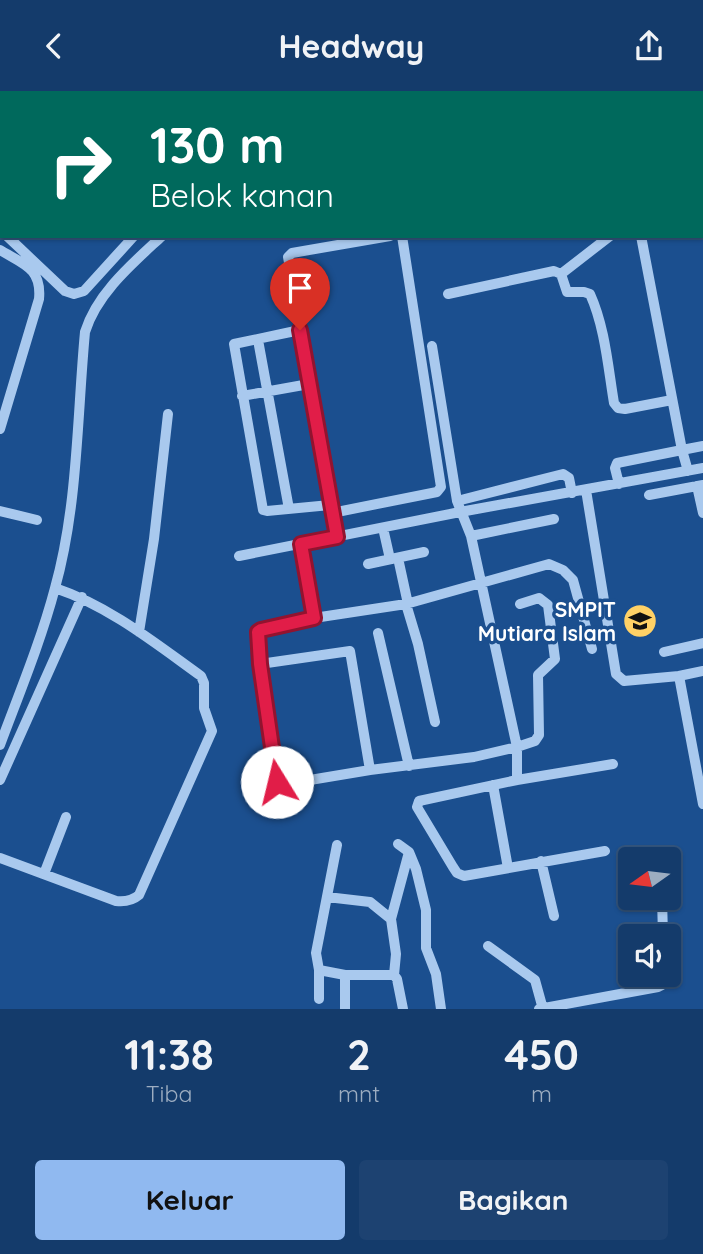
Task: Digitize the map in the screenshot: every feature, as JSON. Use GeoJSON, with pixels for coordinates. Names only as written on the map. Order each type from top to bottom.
{"type":"FeatureCollection","features":[{"type":"Feature","properties":{"kind":"street"},"geometry":{"type":"LineString","coordinates":[[9,238],[65,291],[74,294],[84,291],[132,238]]}},
{"type":"Feature","properties":{"kind":"street"},"geometry":{"type":"LineString","coordinates":[[0,745],[55,588],[70,505],[87,325],[106,293],[160,238]]}},
{"type":"Feature","properties":{"kind":"street"},"geometry":{"type":"LineString","coordinates":[[337,537],[289,254],[379,238]]}},
{"type":"Feature","properties":{"kind":"street"},"geometry":{"type":"LineString","coordinates":[[300,330],[234,345],[263,509],[331,509],[437,492],[441,487],[402,238]]}},
{"type":"Feature","properties":{"kind":"street"},"geometry":{"type":"LineString","coordinates":[[561,274],[607,238]]}},
{"type":"Feature","properties":{"kind":"street"},"geometry":{"type":"LineString","coordinates":[[641,238],[688,471]]}},
{"type":"Feature","properties":{"kind":"street"},"geometry":{"type":"LineString","coordinates":[[0,250],[33,270],[40,288],[0,429]]}},
{"type":"Feature","properties":{"kind":"street"},"geometry":{"type":"LineString","coordinates":[[448,295],[552,271],[561,274]]}},
{"type":"Feature","properties":{"kind":"street"},"geometry":{"type":"LineString","coordinates":[[561,274],[567,292],[590,294],[598,315],[614,403],[618,408],[672,400]]}},
{"type":"Feature","properties":{"kind":"street"},"geometry":{"type":"LineString","coordinates":[[258,340],[289,509]]}},
{"type":"Feature","properties":{"kind":"street"},"geometry":{"type":"LineString","coordinates":[[432,346],[457,501],[471,536],[517,747],[517,780]]}},
{"type":"Feature","properties":{"kind":"street"},"geometry":{"type":"LineString","coordinates":[[242,396],[309,384]]}},
{"type":"Feature","properties":{"kind":"street"},"geometry":{"type":"LineString","coordinates":[[139,632],[154,539],[168,415]]}},
{"type":"Feature","properties":{"kind":"street"},"geometry":{"type":"LineString","coordinates":[[619,484],[615,468],[617,463],[703,446]]}},
{"type":"Feature","properties":{"kind":"street"},"geometry":{"type":"LineString","coordinates":[[239,556],[703,468]]}},
{"type":"Feature","properties":{"kind":"street"},"geometry":{"type":"LineString","coordinates":[[457,501],[563,474],[569,478],[572,493]]}},
{"type":"Feature","properties":{"kind":"street"},"geometry":{"type":"LineString","coordinates":[[649,495],[700,485],[703,513]]}},
{"type":"Feature","properties":{"kind":"street"},"geometry":{"type":"LineString","coordinates":[[586,490],[616,674],[624,681],[703,671]]}},
{"type":"Feature","properties":{"kind":"street"},"geometry":{"type":"LineString","coordinates":[[0,511],[37,520]]}},
{"type":"Feature","properties":{"kind":"street"},"geometry":{"type":"LineString","coordinates":[[471,536],[554,519]]}},
{"type":"Feature","properties":{"kind":"street"},"geometry":{"type":"LineString","coordinates":[[383,529],[418,644],[435,722]]}},
{"type":"Feature","properties":{"kind":"street"},"geometry":{"type":"LineString","coordinates":[[301,544],[314,618]]}},
{"type":"Feature","properties":{"kind":"street"},"geometry":{"type":"LineString","coordinates":[[368,564],[425,552]]}},
{"type":"Feature","properties":{"kind":"street"},"geometry":{"type":"LineString","coordinates":[[520,604],[540,598],[548,605],[555,659],[538,675],[539,734],[535,741],[474,757],[280,785],[277,782],[260,664],[259,631],[314,618],[407,604],[549,564],[563,570],[573,580],[592,649]]}},
{"type":"Feature","properties":{"kind":"street"},"geometry":{"type":"LineString","coordinates":[[0,857],[116,901],[129,901],[139,895],[212,731],[204,708],[204,679],[139,632],[82,597],[55,588]]}},
{"type":"Feature","properties":{"kind":"street"},"geometry":{"type":"LineString","coordinates":[[0,780],[82,597]]}},
{"type":"Feature","properties":{"kind":"street"},"geometry":{"type":"LineString","coordinates":[[378,632],[409,766]]}},
{"type":"Feature","properties":{"kind":"street"},"geometry":{"type":"LineString","coordinates":[[664,652],[703,643]]}},
{"type":"Feature","properties":{"kind":"street"},"geometry":{"type":"LineString","coordinates":[[260,664],[350,651],[370,770]]}},
{"type":"Feature","properties":{"kind":"street"},"geometry":{"type":"LineString","coordinates":[[679,676],[703,804]]}},
{"type":"Feature","properties":{"kind":"street"},"geometry":{"type":"LineString","coordinates":[[606,851],[464,876],[457,873],[417,807],[419,801],[517,780],[613,764]]}},
{"type":"Feature","properties":{"kind":"street"},"geometry":{"type":"LineString","coordinates":[[493,785],[508,867]]}},
{"type":"Feature","properties":{"kind":"street"},"geometry":{"type":"LineString","coordinates":[[44,874],[66,817]]}},
{"type":"Feature","properties":{"kind":"street"},"geometry":{"type":"LineString","coordinates":[[398,844],[409,852],[415,863],[425,902],[426,949],[436,974],[441,1009]]}},
{"type":"Feature","properties":{"kind":"street"},"geometry":{"type":"LineString","coordinates":[[319,999],[316,953],[337,845]]}},
{"type":"Feature","properties":{"kind":"street"},"geometry":{"type":"LineString","coordinates":[[403,1009],[394,975],[396,954],[391,919],[409,852]]}},
{"type":"Feature","properties":{"kind":"street"},"geometry":{"type":"LineString","coordinates":[[541,861],[554,916]]}},
{"type":"Feature","properties":{"kind":"street"},"geometry":{"type":"LineString","coordinates":[[327,897],[370,902],[391,919]]}},
{"type":"Feature","properties":{"kind":"street"},"geometry":{"type":"LineString","coordinates":[[488,946],[535,980],[542,1009],[653,987]]}},
{"type":"Feature","properties":{"kind":"street"},"geometry":{"type":"LineString","coordinates":[[319,969],[345,975],[394,975]]}},
{"type":"Feature","properties":{"kind":"street"},"geometry":{"type":"LineString","coordinates":[[345,975],[345,1009]]}},
{"type":"Feature","properties":{"kind":"place","name":"SMPIT Mutiara Islam"},"geometry":{"type":"Point","coordinates":[640,621]}},
{"type":"Feature","properties":{"kind":"route"},"geometry":{"type":"LineString","coordinates":[[277,782],[258,632],[314,618],[301,544],[337,537],[300,330]]}}]}
